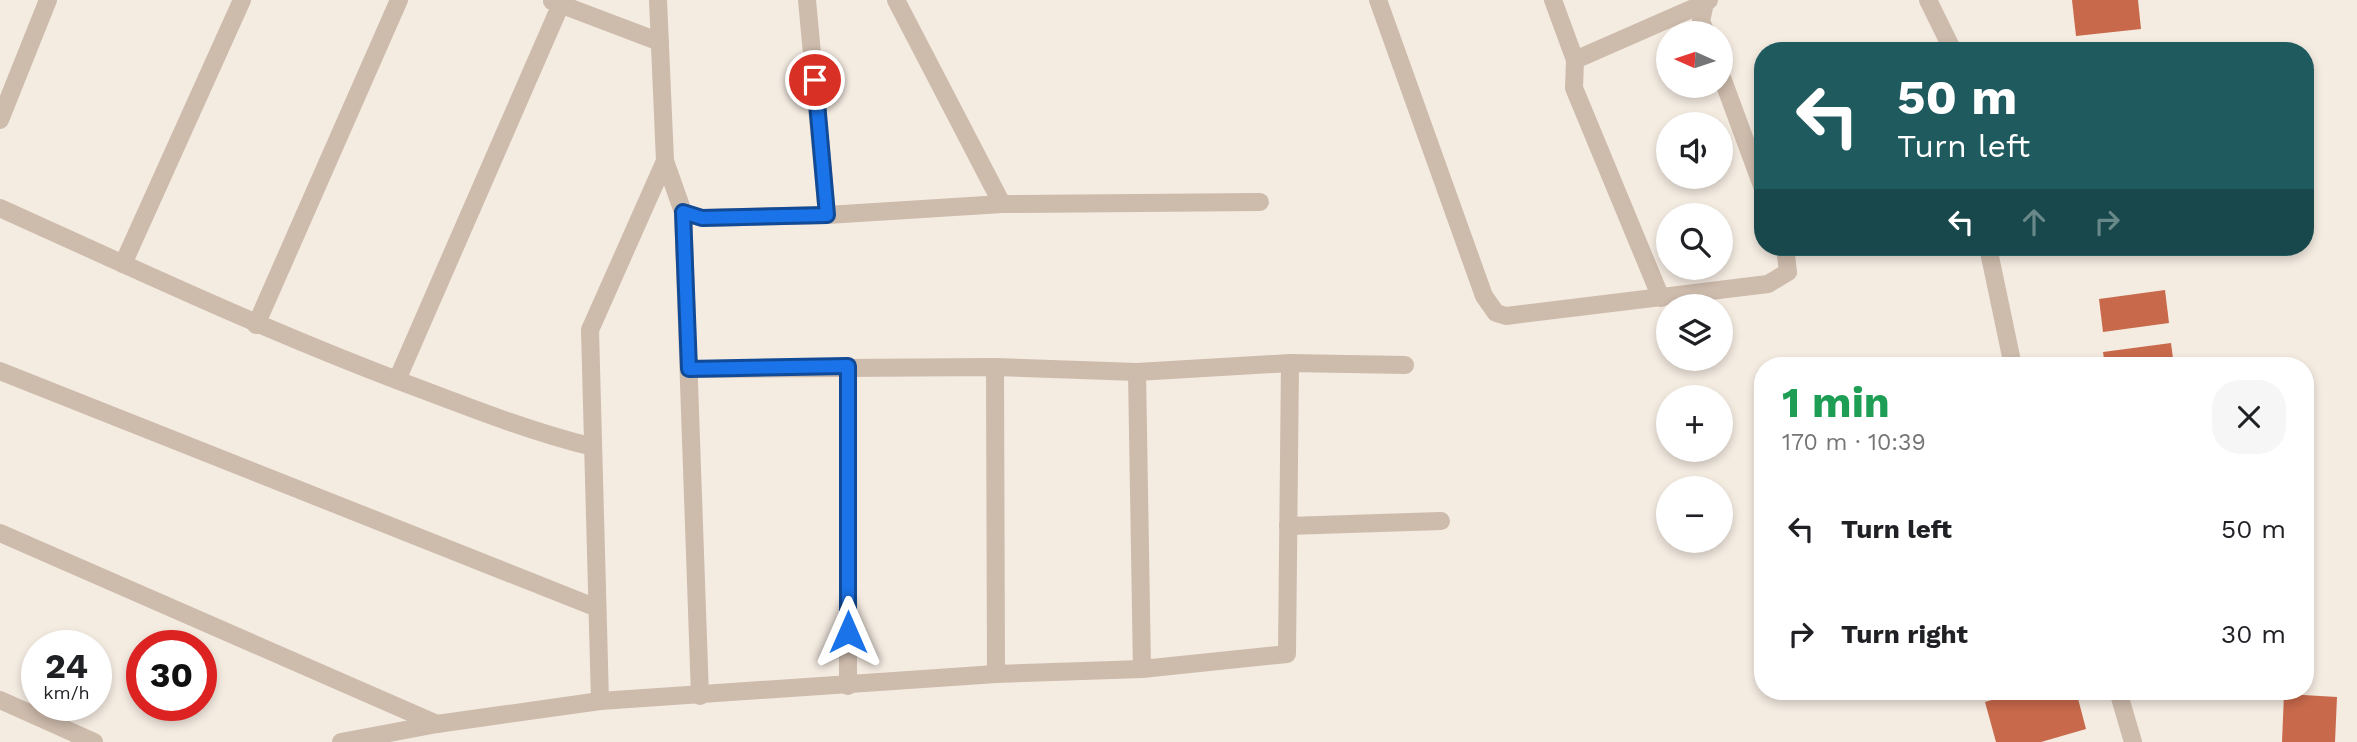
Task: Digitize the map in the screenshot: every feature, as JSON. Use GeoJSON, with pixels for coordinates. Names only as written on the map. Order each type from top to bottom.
{"type":"FeatureCollection","features":[{"type":"Feature","properties":{"kind":"street"},"geometry":{"type":"LineString","coordinates":[[0,120],[48,0]]}},
{"type":"Feature","properties":{"kind":"street"},"geometry":{"type":"LineString","coordinates":[[123,264],[242,0]]}},
{"type":"Feature","properties":{"kind":"street"},"geometry":{"type":"LineString","coordinates":[[257,325],[399,0]]}},
{"type":"Feature","properties":{"kind":"street"},"geometry":{"type":"LineString","coordinates":[[658,0],[665,161],[683,212],[701,696]]}},
{"type":"Feature","properties":{"kind":"street"},"geometry":{"type":"LineString","coordinates":[[807,0],[827,215]]}},
{"type":"Feature","properties":{"kind":"street"},"geometry":{"type":"LineString","coordinates":[[896,0],[1002,204]]}},
{"type":"Feature","properties":{"kind":"street"},"geometry":{"type":"LineString","coordinates":[[1378,0],[1484,296],[1496,313],[1506,316],[1656,299]]}},
{"type":"Feature","properties":{"kind":"street"},"geometry":{"type":"LineString","coordinates":[[1553,0],[1575,60],[1574,88],[1659,294]]}},
{"type":"Feature","properties":{"kind":"street"},"geometry":{"type":"LineString","coordinates":[[1928,0],[1949,42]]}},
{"type":"Feature","properties":{"kind":"street"},"geometry":{"type":"LineString","coordinates":[[1575,60],[1706,1]]}},
{"type":"Feature","properties":{"kind":"street"},"geometry":{"type":"LineString","coordinates":[[1701,21],[1706,1]]}},
{"type":"Feature","properties":{"kind":"street"},"geometry":{"type":"LineString","coordinates":[[397,380],[556,2],[660,41]]}},
{"type":"Feature","properties":{"kind":"street"},"geometry":{"type":"LineString","coordinates":[[1730,98],[1754,164]]}},
{"type":"Feature","properties":{"kind":"street"},"geometry":{"type":"LineString","coordinates":[[600,701],[590,330],[665,161]]}},
{"type":"Feature","properties":{"kind":"street"},"geometry":{"type":"LineString","coordinates":[[683,212],[702,218],[827,215],[1002,204],[1260,202]]}},
{"type":"Feature","properties":{"kind":"street"},"geometry":{"type":"LineString","coordinates":[[0,208],[257,325],[544,435],[593,447]]}},
{"type":"Feature","properties":{"kind":"street"},"geometry":{"type":"LineString","coordinates":[[1692,294],[1769,284],[1788,272],[1786,256]]}},
{"type":"Feature","properties":{"kind":"street"},"geometry":{"type":"LineString","coordinates":[[1990,256],[2011,357]]}},
{"type":"Feature","properties":{"kind":"street"},"geometry":{"type":"LineString","coordinates":[[689,369],[848,366],[1137,372],[1290,363],[1405,365]]}},
{"type":"Feature","properties":{"kind":"street"},"geometry":{"type":"LineString","coordinates":[[341,742],[437,724],[600,701],[996,674],[1143,669],[1287,654],[1290,363]]}},
{"type":"Feature","properties":{"kind":"street"},"geometry":{"type":"LineString","coordinates":[[848,366],[848,686]]}},
{"type":"Feature","properties":{"kind":"street"},"geometry":{"type":"LineString","coordinates":[[995,367],[996,674]]}},
{"type":"Feature","properties":{"kind":"street"},"geometry":{"type":"LineString","coordinates":[[0,371],[597,608]]}},
{"type":"Feature","properties":{"kind":"street"},"geometry":{"type":"LineString","coordinates":[[1137,372],[1143,669]]}},
{"type":"Feature","properties":{"kind":"street"},"geometry":{"type":"LineString","coordinates":[[1289,526],[1441,521]]}},
{"type":"Feature","properties":{"kind":"street"},"geometry":{"type":"LineString","coordinates":[[0,533],[437,724]]}},
{"type":"Feature","properties":{"kind":"street"},"geometry":{"type":"LineString","coordinates":[[2121,700],[2133,742]]}},
{"type":"Feature","properties":{"kind":"street"},"geometry":{"type":"LineString","coordinates":[[0,701],[94,742]]}},
{"type":"Feature","properties":{"kind":"building"},"geometry":{"type":"Polygon","coordinates":[[[2072,0],[2138,0],[2141,29],[2076,36],[2072,0]]]}},
{"type":"Feature","properties":{"kind":"building"},"geometry":{"type":"Polygon","coordinates":[[[2165,290],[2169,323],[2103,332],[2099,299],[2165,290]]]}},
{"type":"Feature","properties":{"kind":"building"},"geometry":{"type":"Polygon","coordinates":[[[2171,343],[2173,357],[2104,357],[2103,352],[2171,343]]]}},
{"type":"Feature","properties":{"kind":"building"},"geometry":{"type":"Polygon","coordinates":[[[2314,696],[2337,697],[2335,742],[2282,742],[2284,700],[2314,700],[2314,696]]]}},
{"type":"Feature","properties":{"kind":"building"},"geometry":{"type":"Polygon","coordinates":[[[2078,700],[2086,729],[2041,742],[1996,742],[1985,702],[2078,700]]]}},
{"type":"Feature","properties":{"kind":"route"},"geometry":{"type":"LineString","coordinates":[[815,80],[827,215],[702,218],[683,212],[689,369],[848,366],[848,632]]}}]}
